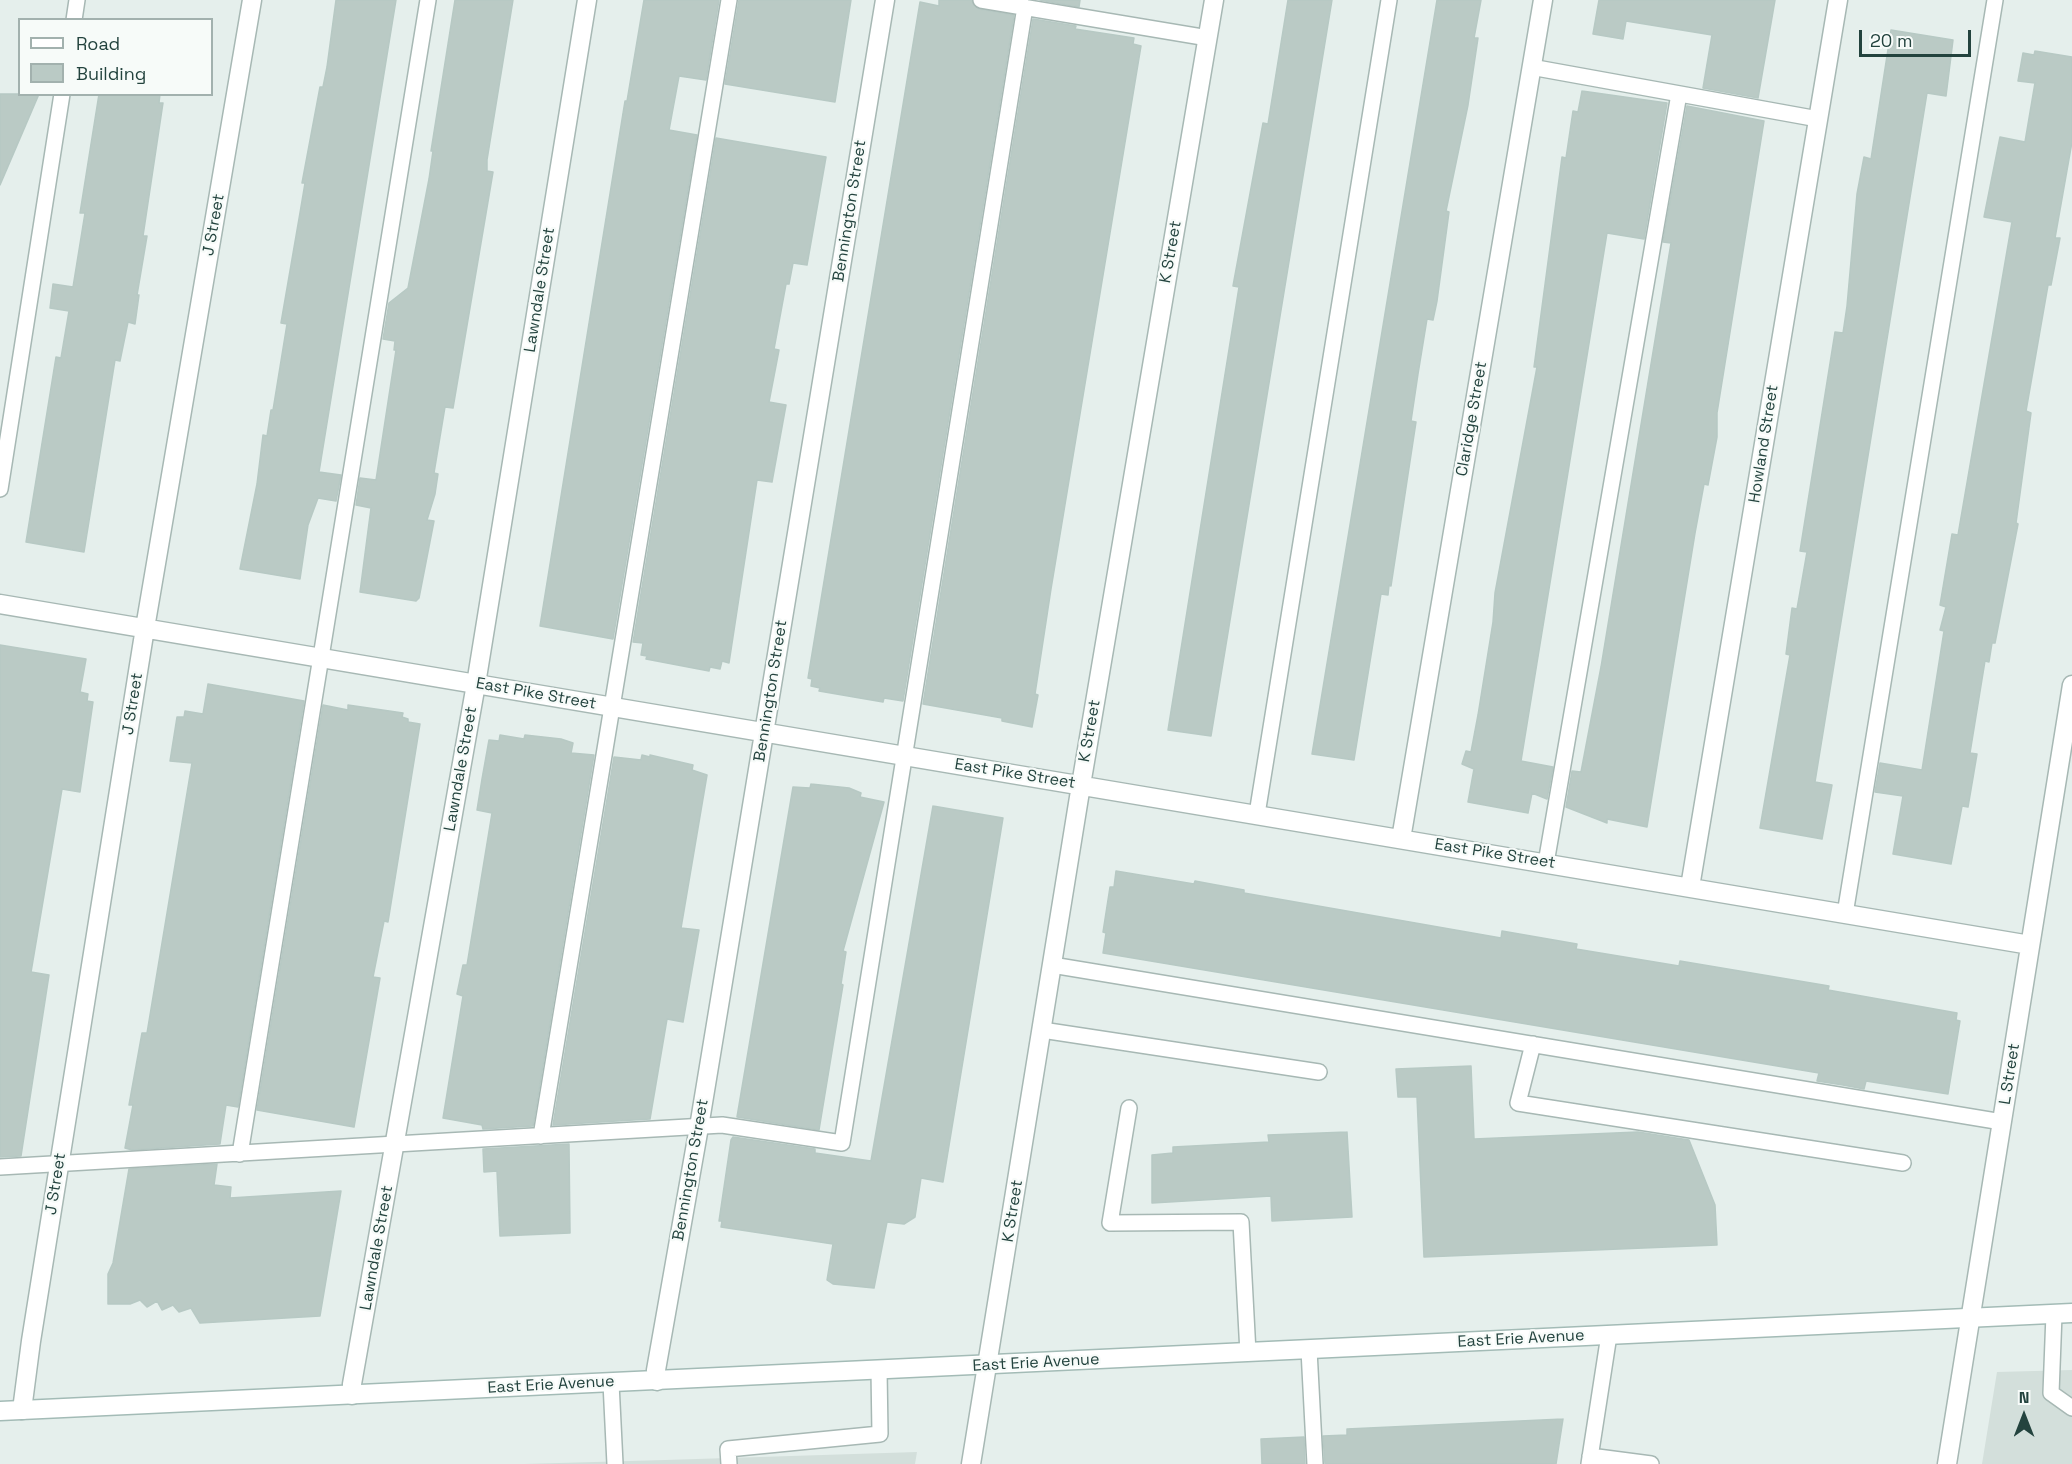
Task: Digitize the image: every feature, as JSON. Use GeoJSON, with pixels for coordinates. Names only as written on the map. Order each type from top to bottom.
{"type":"FeatureCollection","features":[{"type":"Feature","properties":{"kind":"street","name":"J Street"},"geometry":{"type":"LineString","coordinates":[[22,1410],[21,1400],[145,628],[252,0]]}},
{"type":"Feature","properties":{"kind":"street","name":"Lawndale Street"},"geometry":{"type":"LineString","coordinates":[[352,1395],[352,1384],[476,684],[587,0]]}},
{"type":"Feature","properties":{"kind":"street","name":"Bennington Street"},"geometry":{"type":"LineString","coordinates":[[657,1381],[656,1370],[699,1126],[885,0]]}},
{"type":"Feature","properties":{"kind":"street","name":"K Street"},"geometry":{"type":"LineString","coordinates":[[971,1464],[1081,785],[1214,0]]}},
{"type":"Feature","properties":{"kind":"street","name":"Claridge Street"},"geometry":{"type":"LineString","coordinates":[[1401,839],[1543,0]]}},
{"type":"Feature","properties":{"kind":"street","name":"Howland Street"},"geometry":{"type":"LineString","coordinates":[[1690,887],[1838,0]]}},
{"type":"Feature","properties":{"kind":"street","name":"East Pike Street"},"geometry":{"type":"LineString","coordinates":[[0,604],[2030,945]]}},
{"type":"Feature","properties":{"kind":"street","name":"L Street"},"geometry":{"type":"LineString","coordinates":[[1947,1464],[2072,685]]}},
{"type":"Feature","properties":{"kind":"street","name":"East Erie Avenue"},"geometry":{"type":"LineString","coordinates":[[0,1411],[2063,1314]]}},
{"type":"Feature","properties":{"kind":"lane"},"geometry":{"type":"LineString","coordinates":[[74,18],[77,0]]}},
{"type":"Feature","properties":{"kind":"lane"},"geometry":{"type":"LineString","coordinates":[[240,1154],[428,0]]}},
{"type":"Feature","properties":{"kind":"lane"},"geometry":{"type":"LineString","coordinates":[[541,1136],[729,0]]}},
{"type":"Feature","properties":{"kind":"lane"},"geometry":{"type":"LineString","coordinates":[[981,0],[1208,38]]}},
{"type":"Feature","properties":{"kind":"lane"},"geometry":{"type":"LineString","coordinates":[[1257,814],[1389,0]]}},
{"type":"Feature","properties":{"kind":"lane"},"geometry":{"type":"LineString","coordinates":[[1845,914],[1995,0]]}},
{"type":"Feature","properties":{"kind":"lane"},"geometry":{"type":"LineString","coordinates":[[0,1167],[722,1125],[842,1143],[1025,7]]}},
{"type":"Feature","properties":{"kind":"lane"},"geometry":{"type":"LineString","coordinates":[[1531,67],[1818,119]]}},
{"type":"Feature","properties":{"kind":"lane"},"geometry":{"type":"LineString","coordinates":[[1546,863],[1679,94]]}},
{"type":"Feature","properties":{"kind":"lane"},"geometry":{"type":"LineString","coordinates":[[0,489],[62,96]]}},
{"type":"Feature","properties":{"kind":"lane"},"geometry":{"type":"LineString","coordinates":[[1052,965],[2002,1122]]}},
{"type":"Feature","properties":{"kind":"lane"},"geometry":{"type":"LineString","coordinates":[[1042,1030],[1319,1072]]}},
{"type":"Feature","properties":{"kind":"lane"},"geometry":{"type":"LineString","coordinates":[[1533,1044],[1518,1103],[1904,1163]]}},
{"type":"Feature","properties":{"kind":"lane"},"geometry":{"type":"LineString","coordinates":[[1129,1108],[1110,1223],[1240,1222],[1248,1353]]}},
{"type":"Feature","properties":{"kind":"lane"},"geometry":{"type":"LineString","coordinates":[[2063,1314],[2051,1393],[2072,1408]]}},
{"type":"Feature","properties":{"kind":"lane"},"geometry":{"type":"LineString","coordinates":[[1609,1335],[1590,1460],[1651,1464]]}},
{"type":"Feature","properties":{"kind":"lane"},"geometry":{"type":"LineString","coordinates":[[1309,1350],[1315,1464]]}},
{"type":"Feature","properties":{"kind":"lane"},"geometry":{"type":"LineString","coordinates":[[729,1464],[728,1449],[880,1434],[879,1370]]}},
{"type":"Feature","properties":{"kind":"lane"},"geometry":{"type":"LineString","coordinates":[[611,1383],[615,1464]]}},
{"type":"Feature","properties":{"kind":"shaded area"},"geometry":{"type":"Polygon","coordinates":[[[2072,1370],[2072,1464],[1982,1464],[1997,1372],[2072,1370]]]}},
{"type":"Feature","properties":{"kind":"shaded area"},"geometry":{"type":"Polygon","coordinates":[[[917,1452],[915,1464],[524,1464],[665,1460],[917,1452]]]}},
{"type":"Feature","properties":{"kind":"building"},"geometry":{"type":"Polygon","coordinates":[[[336,0],[396,0],[319,472],[341,475],[336,501],[318,498],[308,525],[300,579],[240,569],[257,484],[263,435],[267,436],[271,410],[273,410],[287,324],[281,323],[305,183],[302,183],[320,87],[323,87],[327,67],[336,0]]]}},
{"type":"Feature","properties":{"kind":"building"},"geometry":{"type":"Polygon","coordinates":[[[455,0],[513,0],[487,160],[487,171],[493,172],[453,408],[445,407],[434,473],[438,474],[435,494],[427,520],[434,521],[419,598],[416,601],[360,592],[371,508],[356,505],[360,478],[376,480],[396,350],[394,350],[395,341],[383,339],[389,303],[408,288],[429,179],[433,151],[431,151],[455,0]]]}},
{"type":"Feature","properties":{"kind":"building"},"geometry":{"type":"Polygon","coordinates":[[[644,0],[719,0],[706,80],[679,76],[669,130],[697,135],[613,639],[540,626],[625,101],[627,101],[644,0]]]}},
{"type":"Feature","properties":{"kind":"building"},"geometry":{"type":"Polygon","coordinates":[[[739,0],[851,0],[835,102],[725,84],[739,0]]]}},
{"type":"Feature","properties":{"kind":"building"},"geometry":{"type":"Polygon","coordinates":[[[939,0],[971,0],[979,9],[1014,15],[903,701],[884,698],[883,702],[819,691],[820,688],[811,686],[812,679],[808,678],[920,2],[939,6],[939,0]]]}},
{"type":"Feature","properties":{"kind":"building"},"geometry":{"type":"Polygon","coordinates":[[[1040,0],[1080,0],[1079,7],[1040,0]]]}},
{"type":"Feature","properties":{"kind":"building"},"geometry":{"type":"Polygon","coordinates":[[[1288,0],[1332,0],[1211,736],[1168,730],[1239,287],[1233,286],[1263,123],[1268,124],[1288,0]]]}},
{"type":"Feature","properties":{"kind":"building"},"geometry":{"type":"Polygon","coordinates":[[[1437,0],[1481,0],[1474,38],[1478,38],[1468,105],[1446,211],[1449,212],[1437,301],[1433,320],[1427,319],[1418,374],[1411,421],[1416,422],[1391,586],[1389,585],[1388,595],[1381,594],[1354,760],[1312,754],[1437,0]]]}},
{"type":"Feature","properties":{"kind":"building"},"geometry":{"type":"Polygon","coordinates":[[[1599,0],[1775,0],[1758,98],[1703,88],[1712,35],[1626,21],[1623,39],[1593,34],[1599,0]]]}},
{"type":"Feature","properties":{"kind":"building"},"geometry":{"type":"Polygon","coordinates":[[[1033,19],[1076,26],[1075,29],[1134,38],[1133,44],[1141,46],[1051,589],[1032,727],[1002,721],[1002,718],[923,704],[1033,19]]]}},
{"type":"Feature","properties":{"kind":"building"},"geometry":{"type":"Polygon","coordinates":[[[1891,30],[1953,40],[1946,96],[1927,93],[1815,782],[1832,785],[1822,839],[1760,828],[1790,655],[1786,654],[1792,608],[1797,609],[1807,552],[1800,551],[1835,332],[1843,333],[1857,194],[1864,157],[1871,159],[1891,30]]]}},
{"type":"Feature","properties":{"kind":"building"},"geometry":{"type":"Polygon","coordinates":[[[2035,51],[2072,57],[2072,142],[2055,238],[2060,238],[2051,285],[2048,285],[2026,411],[2031,413],[2016,523],[2018,524],[1995,643],[1992,643],[1989,662],[1985,661],[1970,753],[1977,754],[1968,807],[1962,806],[1951,864],[1893,854],[1903,796],[1875,792],[1880,763],[1922,770],[1944,631],[1940,630],[1946,607],[1940,605],[1952,534],[1958,535],[2012,222],[1984,217],[2000,137],[2025,142],[2035,83],[2018,81],[2023,53],[2034,55],[2035,51]]]}},
{"type":"Feature","properties":{"kind":"building"},"geometry":{"type":"Polygon","coordinates":[[[1582,91],[1667,103],[1644,239],[1607,233],[1521,761],[1553,767],[1547,799],[1532,793],[1528,813],[1468,802],[1474,769],[1462,764],[1466,751],[1471,752],[1478,715],[1493,622],[1495,593],[1537,367],[1534,367],[1562,157],[1566,158],[1573,111],[1578,112],[1582,91]]]}},
{"type":"Feature","properties":{"kind":"building"},"geometry":{"type":"Polygon","coordinates":[[[0,94],[38,96],[0,185],[0,94]]]}},
{"type":"Feature","properties":{"kind":"building"},"geometry":{"type":"Polygon","coordinates":[[[99,96],[160,96],[159,103],[163,103],[143,236],[147,236],[137,295],[139,295],[135,324],[128,322],[120,361],[115,360],[84,552],[26,542],[56,357],[61,358],[69,311],[50,308],[53,284],[73,287],[85,213],[80,213],[99,96]]]}},
{"type":"Feature","properties":{"kind":"building"},"geometry":{"type":"Polygon","coordinates":[[[1687,106],[1764,121],[1717,413],[1717,437],[1708,485],[1704,484],[1695,533],[1647,827],[1607,819],[1607,823],[1566,807],[1572,771],[1581,772],[1601,667],[1671,243],[1663,242],[1687,106]]]}},
{"type":"Feature","properties":{"kind":"building"},"geometry":{"type":"Polygon","coordinates":[[[716,138],[826,157],[807,265],[793,263],[789,284],[786,284],[774,349],[779,350],[769,402],[786,405],[772,482],[757,480],[729,663],[722,661],[720,669],[710,667],[709,671],[646,659],[647,656],[641,655],[643,643],[633,642],[716,138]]]}},
{"type":"Feature","properties":{"kind":"building"},"geometry":{"type":"Polygon","coordinates":[[[0,645],[86,659],[80,692],[88,694],[87,701],[93,702],[80,792],[62,789],[31,972],[49,975],[21,1156],[0,1157],[0,645]]]}},
{"type":"Feature","properties":{"kind":"building"},"geometry":{"type":"Polygon","coordinates":[[[208,684],[304,701],[238,1107],[226,1105],[220,1144],[132,1150],[125,1148],[133,1105],[129,1105],[142,1033],[147,1033],[192,763],[170,761],[177,717],[184,717],[185,711],[203,714],[208,684]]]}},
{"type":"Feature","properties":{"kind":"building"},"geometry":{"type":"Polygon","coordinates":[[[323,705],[348,710],[348,705],[403,713],[402,717],[408,719],[408,722],[420,724],[388,922],[384,921],[373,977],[380,978],[354,1127],[257,1110],[323,705]]]}},
{"type":"Feature","properties":{"kind":"building"},"geometry":{"type":"Polygon","coordinates":[[[500,735],[524,739],[525,735],[561,739],[573,743],[571,753],[594,755],[533,1126],[483,1129],[482,1125],[443,1118],[463,996],[457,994],[463,965],[467,965],[492,813],[477,810],[489,740],[499,741],[500,735]]]}},
{"type":"Feature","properties":{"kind":"building"},"geometry":{"type":"Polygon","coordinates":[[[642,755],[693,765],[692,770],[707,775],[681,928],[699,930],[683,1022],[667,1019],[650,1119],[553,1125],[614,757],[641,760],[642,755]]]}},
{"type":"Feature","properties":{"kind":"building"},"geometry":{"type":"Polygon","coordinates":[[[811,784],[849,788],[861,793],[860,797],[884,802],[843,951],[846,952],[841,984],[843,985],[819,1130],[737,1117],[793,787],[810,788],[811,784]]]}},
{"type":"Feature","properties":{"kind":"building"},"geometry":{"type":"Polygon","coordinates":[[[933,806],[1003,818],[943,1182],[921,1178],[915,1217],[904,1224],[887,1222],[874,1288],[833,1284],[827,1280],[833,1244],[721,1227],[722,1221],[719,1221],[731,1140],[733,1137],[815,1149],[815,1153],[871,1161],[933,806]]]}},
{"type":"Feature","properties":{"kind":"building"},"geometry":{"type":"Polygon","coordinates":[[[1116,871],[1194,884],[1195,881],[1244,890],[1244,893],[1501,938],[1502,931],[1577,944],[1576,949],[1679,966],[1680,961],[1829,986],[1828,990],[1957,1013],[1956,1020],[1960,1021],[1948,1094],[1866,1081],[1864,1089],[1817,1081],[1819,1073],[1103,953],[1106,933],[1103,932],[1110,887],[1114,887],[1116,871]]]}},
{"type":"Feature","properties":{"kind":"building"},"geometry":{"type":"Polygon","coordinates":[[[1471,1066],[1474,1139],[1638,1132],[1689,1140],[1715,1205],[1717,1245],[1424,1257],[1417,1097],[1398,1097],[1396,1069],[1471,1066]]]}},
{"type":"Feature","properties":{"kind":"building"},"geometry":{"type":"Polygon","coordinates":[[[1347,1132],[1352,1217],[1272,1221],[1271,1196],[1152,1203],[1152,1155],[1173,1153],[1173,1147],[1269,1142],[1268,1135],[1347,1132]]]}},
{"type":"Feature","properties":{"kind":"building"},"geometry":{"type":"Polygon","coordinates":[[[569,1144],[570,1233],[500,1236],[497,1171],[484,1172],[483,1149],[569,1144]]]}},
{"type":"Feature","properties":{"kind":"building"},"geometry":{"type":"Polygon","coordinates":[[[217,1164],[214,1185],[231,1187],[230,1198],[341,1191],[320,1316],[200,1323],[191,1308],[179,1312],[173,1305],[162,1310],[157,1301],[147,1307],[140,1300],[130,1304],[108,1304],[108,1274],[113,1263],[129,1169],[217,1164]]]}},
{"type":"Feature","properties":{"kind":"building"},"geometry":{"type":"Polygon","coordinates":[[[1563,1419],[1556,1464],[1325,1464],[1323,1436],[1347,1435],[1347,1429],[1563,1419]]]}},
{"type":"Feature","properties":{"kind":"building"},"geometry":{"type":"Polygon","coordinates":[[[1304,1437],[1305,1464],[1262,1464],[1261,1439],[1304,1437]]]}}]}
